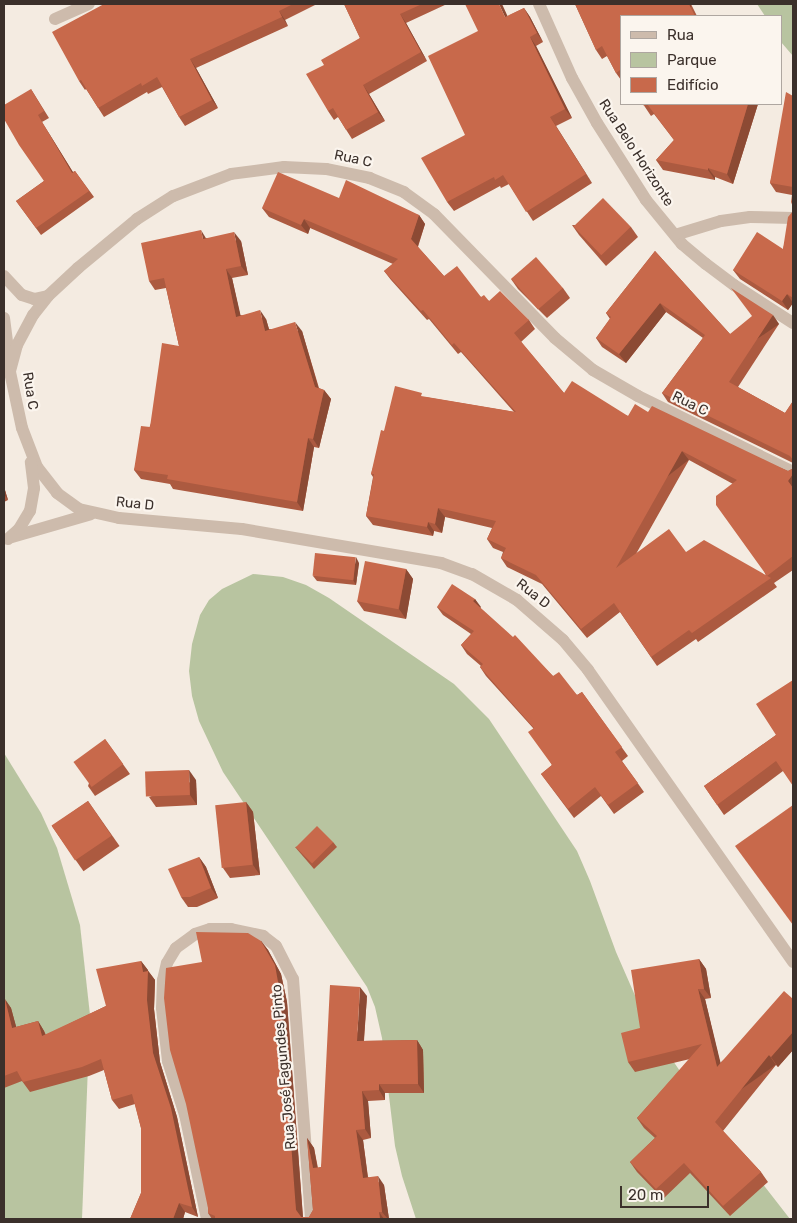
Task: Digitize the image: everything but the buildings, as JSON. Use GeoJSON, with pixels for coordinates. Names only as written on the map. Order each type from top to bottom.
{"type":"FeatureCollection","features":[{"type":"Feature","properties":{"kind":"street"},"geometry":{"type":"LineString","coordinates":[[55,19],[89,4]]}},
{"type":"Feature","properties":{"kind":"street","name":"Rua Belo Horizonte"},"geometry":{"type":"LineString","coordinates":[[539,4],[572,78],[597,124],[646,200],[675,235],[706,264],[734,286],[793,323]]}},
{"type":"Feature","properties":{"kind":"street","name":"Rua C"},"geometry":{"type":"LineString","coordinates":[[46,480],[37,467],[22,428],[10,372],[17,345],[33,315],[48,296],[78,268],[137,219],[173,196],[231,174],[266,169],[304,167],[343,171],[388,184],[420,203],[434,214],[555,338],[593,370],[638,396],[793,472]]}},
{"type":"Feature","properties":{"kind":"street"},"geometry":{"type":"LineString","coordinates":[[675,235],[721,221],[750,218],[793,218]]}},
{"type":"Feature","properties":{"kind":"street"},"geometry":{"type":"LineString","coordinates":[[4,276],[22,295],[34,299],[48,296]]}},
{"type":"Feature","properties":{"kind":"street"},"geometry":{"type":"LineString","coordinates":[[4,318],[10,372]]}},
{"type":"Feature","properties":{"kind":"street"},"geometry":{"type":"LineString","coordinates":[[6,539],[26,520],[33,500],[33,476],[22,428]]}},
{"type":"Feature","properties":{"kind":"street","name":"Rua D"},"geometry":{"type":"LineString","coordinates":[[46,480],[67,502],[91,514],[242,528],[420,558],[441,562],[472,574],[503,590],[547,625],[588,670],[793,962]]}},
{"type":"Feature","properties":{"kind":"street","name":"Rua D"},"geometry":{"type":"LineString","coordinates":[[6,539],[91,514]]}},
{"type":"Feature","properties":{"kind":"street","name":"Rua José Fagundes Pinto"},"geometry":{"type":"LineString","coordinates":[[207,1219],[185,1115],[168,1061],[162,1008],[163,980],[167,963],[176,948],[195,934],[210,929],[231,929],[263,936],[276,946],[293,979],[311,1219]]}},
{"type":"Feature","properties":{"kind":"green space"},"geometry":{"type":"Polygon","coordinates":[[[757,4],[793,4],[793,56],[782,43],[782,15],[764,15],[757,4]]]}},
{"type":"Feature","properties":{"kind":"green space"},"geometry":{"type":"Polygon","coordinates":[[[253,574],[283,577],[306,585],[329,598],[454,684],[489,719],[577,851],[616,952],[647,1023],[719,1128],[790,1219],[416,1219],[402,1176],[395,1146],[382,1038],[375,1007],[367,987],[223,772],[199,721],[192,696],[189,671],[192,644],[200,615],[209,600],[222,589],[253,574]]]}},
{"type":"Feature","properties":{"kind":"green space"},"geometry":{"type":"Polygon","coordinates":[[[4,753],[41,813],[57,848],[80,925],[90,1015],[82,1219],[4,1219],[4,753]]]}}]}
